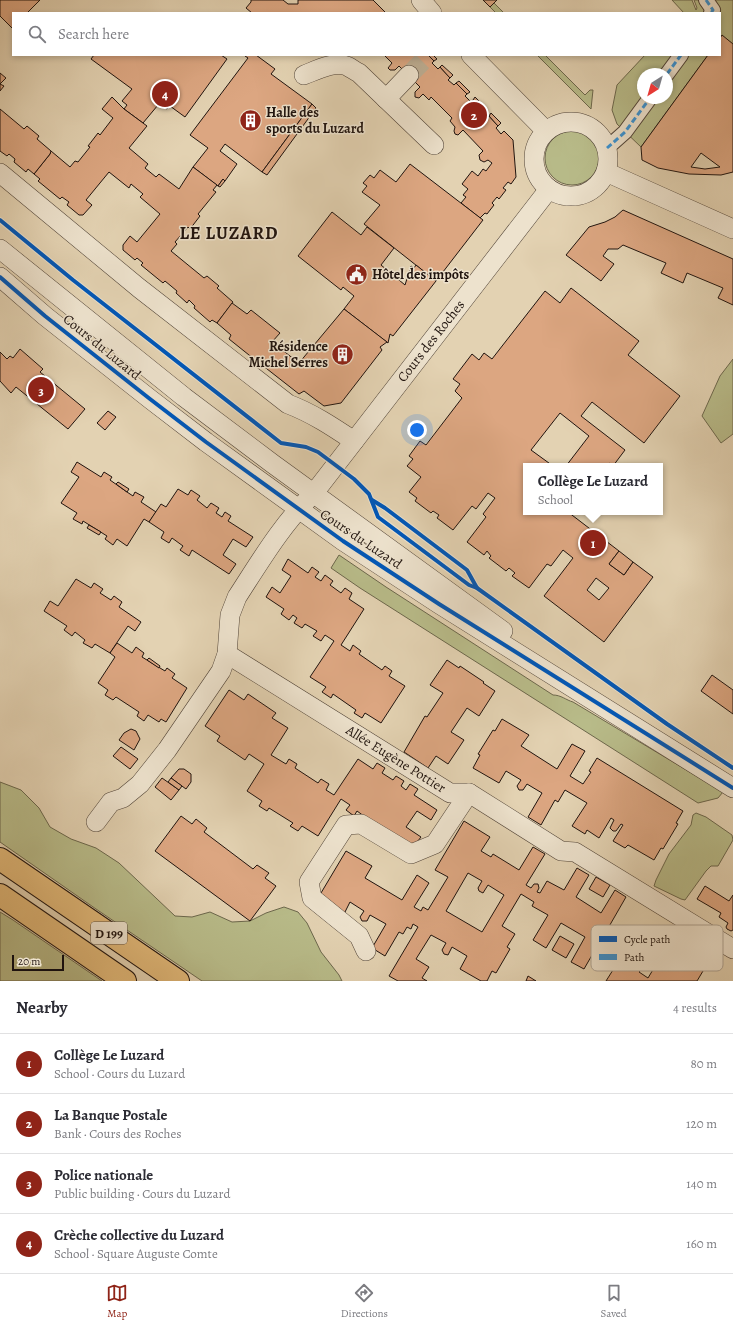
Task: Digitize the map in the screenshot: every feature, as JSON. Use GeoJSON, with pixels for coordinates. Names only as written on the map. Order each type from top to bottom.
{"type":"FeatureCollection","features":[{"type":"Feature","properties":{"kind":"highway","name":"D 199"},"geometry":{"type":"LineString","coordinates":[[0,859],[178,981]]}},
{"type":"Feature","properties":{"kind":"highway","name":"D 199"},"geometry":{"type":"LineString","coordinates":[[0,895],[125,981]]}},
{"type":"Feature","properties":{"kind":"street"},"geometry":{"type":"LineString","coordinates":[[421,0],[431,12]]}},
{"type":"Feature","properties":{"kind":"street"},"geometry":{"type":"LineString","coordinates":[[706,0],[713,10],[712,12]]}},
{"type":"Feature","properties":{"kind":"street"},"geometry":{"type":"LineString","coordinates":[[472,56],[546,131]]}},
{"type":"Feature","properties":{"kind":"street"},"geometry":{"type":"LineString","coordinates":[[671,68],[680,56]]}},
{"type":"Feature","properties":{"kind":"street"},"geometry":{"type":"LineString","coordinates":[[304,75],[333,65],[346,66],[359,73],[434,145]]}},
{"type":"Feature","properties":{"kind":"street"},"geometry":{"type":"LineString","coordinates":[[386,99],[409,75]]}},
{"type":"Feature","properties":{"kind":"street"},"geometry":{"type":"LineString","coordinates":[[607,148],[625,132],[646,104]]}},
{"type":"Feature","properties":{"kind":"street"},"geometry":{"type":"LineString","coordinates":[[569,121],[581,122],[598,132],[607,148],[609,160],[606,172],[601,182],[592,190],[582,195],[571,196],[560,194],[549,189],[541,182],[534,161],[535,150],[539,139],[546,131],[556,124],[569,121]]}},
{"type":"Feature","properties":{"kind":"street"},"geometry":{"type":"LineString","coordinates":[[606,172],[733,229]]}},
{"type":"Feature","properties":{"kind":"street"},"geometry":{"type":"LineString","coordinates":[[0,173],[139,288],[288,404],[306,411],[330,424],[354,441]]}},
{"type":"Feature","properties":{"kind":"street","name":"Cours des Roches"},"geometry":{"type":"LineString","coordinates":[[314,493],[549,189]]}},
{"type":"Feature","properties":{"kind":"street","name":"Cours du Luzard"},"geometry":{"type":"LineString","coordinates":[[0,248],[184,397],[273,464],[629,722]]}},
{"type":"Feature","properties":{"kind":"street"},"geometry":{"type":"LineString","coordinates":[[4,287],[25,269]]}},
{"type":"Feature","properties":{"kind":"street","name":"Cours du Luzard"},"geometry":{"type":"LineString","coordinates":[[4,287],[45,316],[206,442],[343,541],[439,604],[733,788]]}},
{"type":"Feature","properties":{"kind":"street","name":"Cours du Luzard"},"geometry":{"type":"LineString","coordinates":[[298,509],[314,493]]}},
{"type":"Feature","properties":{"kind":"street"},"geometry":{"type":"LineString","coordinates":[[96,822],[111,802],[123,798],[140,784],[167,750],[220,671],[227,654],[230,615],[237,597],[280,531],[298,509]]}},
{"type":"Feature","properties":{"kind":"street","name":"Allée Eugène Pottier"},"geometry":{"type":"LineString","coordinates":[[227,654],[450,793],[468,794],[561,851],[575,852],[695,925]]}},
{"type":"Feature","properties":{"kind":"street"},"geometry":{"type":"LineString","coordinates":[[366,951],[360,936],[312,898],[309,882],[346,825],[361,824],[411,854],[434,844],[468,794]]}},
{"type":"Feature","properties":{"kind":"street","name":"Allée Eugène Pottier"},"geometry":{"type":"LineString","coordinates":[[723,942],[733,948]]}},
{"type":"Feature","properties":{"kind":"green space"},"geometry":{"type":"Polygon","coordinates":[[[672,0],[692,0],[696,10],[697,8],[694,0],[733,0],[733,44],[722,36],[721,37],[721,12],[683,12],[672,0]]]}},
{"type":"Feature","properties":{"kind":"green space"},"geometry":{"type":"Polygon","coordinates":[[[494,3],[503,12],[495,12],[490,7],[494,3]]]}},
{"type":"Feature","properties":{"kind":"green space"},"geometry":{"type":"Polygon","coordinates":[[[538,56],[546,56],[585,95],[590,90],[593,90],[591,109],[538,56]]]}},
{"type":"Feature","properties":{"kind":"green space"},"geometry":{"type":"Polygon","coordinates":[[[644,56],[707,56],[673,103],[673,68],[637,68],[637,104],[672,104],[641,147],[617,124],[612,110],[617,85],[644,56]]]}},
{"type":"Feature","properties":{"kind":"green space"},"geometry":{"type":"Polygon","coordinates":[[[572,131],[582,133],[591,139],[597,148],[599,158],[597,168],[591,177],[582,183],[572,185],[562,183],[553,177],[547,168],[545,158],[547,148],[553,139],[562,133],[572,131]]]}},
{"type":"Feature","properties":{"kind":"green space"},"geometry":{"type":"Polygon","coordinates":[[[733,359],[733,434],[721,443],[702,416],[720,376],[733,359]]]}},
{"type":"Feature","properties":{"kind":"green space"},"geometry":{"type":"Polygon","coordinates":[[[339,555],[553,695],[573,702],[723,792],[718,798],[698,803],[360,588],[331,568],[339,555]]]}},
{"type":"Feature","properties":{"kind":"green space"},"geometry":{"type":"Polygon","coordinates":[[[0,782],[21,790],[39,808],[50,827],[71,839],[96,848],[119,863],[175,916],[192,917],[210,912],[232,922],[250,921],[266,913],[284,907],[298,912],[307,923],[321,952],[342,981],[202,981],[0,842],[0,782]]]}},
{"type":"Feature","properties":{"kind":"green space"},"geometry":{"type":"Polygon","coordinates":[[[696,813],[706,817],[732,835],[733,840],[718,866],[711,866],[706,871],[685,900],[654,886],[669,854],[691,825],[693,815],[696,813]]]}},
{"type":"Feature","properties":{"kind":"green space"},"geometry":{"type":"Polygon","coordinates":[[[0,912],[13,920],[102,981],[0,981],[0,912]]]}},
{"type":"Feature","properties":{"kind":"building"},"geometry":{"type":"Polygon","coordinates":[[[0,0],[40,0],[28,12],[12,12],[12,28],[0,16],[0,0]]]}},
{"type":"Feature","properties":{"kind":"building"},"geometry":{"type":"Polygon","coordinates":[[[251,0],[283,0],[288,4],[298,4],[298,0],[373,0],[385,12],[251,12],[246,8],[251,0]]]}},
{"type":"Feature","properties":{"kind":"building"},"geometry":{"type":"Polygon","coordinates":[[[483,0],[497,0],[490,7],[483,0]]]}},
{"type":"Feature","properties":{"kind":"building"},"geometry":{"type":"Polygon","coordinates":[[[722,35],[733,44],[733,172],[721,175],[689,174],[658,168],[642,160],[641,147],[707,56],[721,56],[722,35]],[[701,153],[691,167],[705,169],[720,167],[701,153]]]}},
{"type":"Feature","properties":{"kind":"building"},"geometry":{"type":"Polygon","coordinates":[[[93,56],[222,56],[227,59],[185,117],[163,99],[143,123],[124,109],[127,105],[122,101],[132,89],[91,59],[93,56]]]}},
{"type":"Feature","properties":{"kind":"building","name":"Halle des sports du Luzard"},"geometry":{"type":"Polygon","coordinates":[[[245,56],[257,56],[275,69],[271,74],[312,104],[262,172],[225,144],[220,151],[237,164],[225,181],[223,179],[218,186],[193,167],[208,148],[190,135],[248,58],[245,56]]]}},
{"type":"Feature","properties":{"kind":"building"},"geometry":{"type":"Polygon","coordinates":[[[385,56],[429,56],[434,61],[432,63],[438,69],[440,67],[450,78],[448,80],[454,85],[456,83],[467,94],[465,96],[471,102],[473,100],[483,110],[480,112],[486,118],[489,116],[498,126],[496,128],[501,134],[504,131],[513,140],[516,177],[511,184],[508,182],[503,188],[506,190],[499,199],[497,197],[492,203],[494,205],[487,214],[485,213],[480,218],[461,203],[466,197],[463,195],[468,189],[462,184],[472,171],[478,176],[483,169],[486,171],[492,163],[488,160],[484,162],[480,160],[479,155],[483,151],[463,130],[458,135],[455,134],[455,127],[450,121],[452,118],[431,97],[429,100],[423,94],[419,98],[415,97],[415,92],[420,87],[399,66],[395,70],[390,70],[388,68],[392,63],[385,56]]]}},
{"type":"Feature","properties":{"kind":"building"},"geometry":{"type":"Polygon","coordinates":[[[429,56],[434,56],[437,59],[434,61],[429,56]]]}},
{"type":"Feature","properties":{"kind":"building"},"geometry":{"type":"Polygon","coordinates":[[[442,65],[453,75],[450,78],[440,67],[442,65]]]}},
{"type":"Feature","properties":{"kind":"building"},"geometry":{"type":"Polygon","coordinates":[[[0,73],[6,78],[0,84],[0,73]]]}},
{"type":"Feature","properties":{"kind":"building"},"geometry":{"type":"Polygon","coordinates":[[[459,81],[470,92],[467,94],[456,83],[459,81]]]}},
{"type":"Feature","properties":{"kind":"building"},"geometry":{"type":"Polygon","coordinates":[[[0,84],[4,86],[0,91],[0,84]]]}},
{"type":"Feature","properties":{"kind":"building"},"geometry":{"type":"Polygon","coordinates":[[[112,97],[124,109],[147,126],[129,148],[148,164],[145,168],[156,177],[159,174],[179,189],[193,167],[217,185],[213,190],[216,192],[198,214],[200,216],[190,229],[188,227],[175,242],[177,244],[171,251],[204,278],[207,276],[219,286],[217,288],[233,302],[217,323],[212,320],[210,322],[194,308],[195,306],[189,300],[187,303],[176,293],[177,291],[165,281],[163,283],[141,265],[143,263],[137,258],[135,260],[123,250],[123,245],[130,236],[137,242],[160,214],[140,197],[143,194],[131,184],[129,188],[109,172],[86,200],[92,205],[83,215],[79,215],[67,205],[69,202],[62,197],[60,199],[38,181],[40,179],[34,174],[51,151],[70,167],[75,161],[78,162],[90,147],[88,146],[98,133],[100,135],[113,118],[102,109],[112,97]]]}},
{"type":"Feature","properties":{"kind":"building"},"geometry":{"type":"Polygon","coordinates":[[[475,97],[485,107],[483,110],[473,100],[475,97]]]}},
{"type":"Feature","properties":{"kind":"building"},"geometry":{"type":"Polygon","coordinates":[[[163,99],[171,104],[167,109],[159,104],[163,99]]]}},
{"type":"Feature","properties":{"kind":"building"},"geometry":{"type":"Polygon","coordinates":[[[312,104],[316,108],[267,175],[262,172],[312,104]]]}},
{"type":"Feature","properties":{"kind":"building"},"geometry":{"type":"Polygon","coordinates":[[[0,109],[24,129],[27,126],[39,136],[37,139],[51,151],[34,174],[28,169],[26,172],[14,162],[15,159],[9,154],[7,156],[0,151],[0,109]]]}},
{"type":"Feature","properties":{"kind":"building"},"geometry":{"type":"Polygon","coordinates":[[[491,113],[501,123],[498,126],[489,116],[491,113]]]}},
{"type":"Feature","properties":{"kind":"building"},"geometry":{"type":"Polygon","coordinates":[[[410,164],[483,220],[436,281],[364,224],[380,205],[362,192],[367,186],[363,183],[370,175],[374,178],[380,170],[396,182],[410,164]]]}},
{"type":"Feature","properties":{"kind":"building"},"geometry":{"type":"Polygon","coordinates":[[[223,179],[225,181],[220,187],[218,186],[223,179]]]}},
{"type":"Feature","properties":{"kind":"building"},"geometry":{"type":"Polygon","coordinates":[[[623,210],[733,259],[733,305],[718,298],[723,288],[687,273],[683,283],[661,273],[666,263],[623,245],[618,249],[608,249],[603,256],[614,264],[601,281],[566,255],[589,227],[615,217],[623,210]]]}},
{"type":"Feature","properties":{"kind":"building","name":"Hôtel des impôts"},"geometry":{"type":"Polygon","coordinates":[[[332,212],[361,235],[367,227],[394,248],[381,265],[405,285],[411,266],[414,268],[416,265],[436,281],[393,336],[390,334],[388,343],[344,309],[354,296],[343,287],[341,290],[298,256],[332,212]]]}},
{"type":"Feature","properties":{"kind":"building"},"geometry":{"type":"Polygon","coordinates":[[[571,288],[639,341],[628,355],[680,396],[644,443],[592,402],[581,416],[625,450],[615,463],[568,463],[589,436],[560,413],[531,450],[549,463],[523,463],[523,515],[572,515],[619,551],[609,564],[624,575],[633,562],[653,577],[604,642],[544,596],[573,558],[563,550],[551,566],[547,564],[529,588],[512,576],[515,573],[509,568],[506,571],[489,558],[491,556],[487,551],[484,555],[467,542],[486,517],[483,514],[495,498],[488,493],[476,509],[472,506],[453,530],[437,518],[439,515],[433,511],[431,513],[415,501],[417,498],[409,492],[421,477],[407,466],[413,459],[409,456],[420,441],[426,445],[462,398],[455,391],[460,384],[453,379],[472,354],[479,360],[484,353],[492,359],[545,291],[560,303],[571,288]],[[596,578],[587,590],[599,600],[609,588],[596,578]]]}},
{"type":"Feature","properties":{"kind":"building","name":"Résidence Michel Serres"},"geometry":{"type":"Polygon","coordinates":[[[232,303],[247,314],[251,310],[280,333],[272,342],[299,363],[344,309],[387,342],[380,347],[382,350],[341,403],[324,406],[304,391],[299,394],[262,365],[262,361],[254,359],[229,339],[231,335],[217,323],[232,303]]]}},
{"type":"Feature","properties":{"kind":"building"},"geometry":{"type":"Polygon","coordinates":[[[20,349],[43,369],[40,372],[85,409],[68,429],[16,387],[11,393],[0,381],[0,352],[7,359],[10,356],[13,358],[20,349]]]}},
{"type":"Feature","properties":{"kind":"building"},"geometry":{"type":"Polygon","coordinates":[[[108,411],[116,417],[105,430],[97,423],[108,411]]]}},
{"type":"Feature","properties":{"kind":"building"},"geometry":{"type":"Polygon","coordinates":[[[77,462],[101,477],[104,472],[112,477],[110,480],[133,496],[135,492],[144,497],[141,502],[156,512],[149,522],[144,519],[127,546],[117,539],[113,545],[105,539],[107,536],[83,521],[82,524],[73,519],[77,513],[61,503],[79,477],[71,472],[77,462]]]}},
{"type":"Feature","properties":{"kind":"building"},"geometry":{"type":"Polygon","coordinates":[[[118,482],[129,489],[127,492],[116,484],[118,482]]]}},
{"type":"Feature","properties":{"kind":"building"},"geometry":{"type":"Polygon","coordinates":[[[178,489],[188,495],[191,490],[200,496],[197,500],[207,508],[211,503],[219,508],[216,513],[222,517],[225,512],[231,516],[228,521],[253,537],[246,547],[233,539],[223,555],[236,564],[229,574],[192,550],[189,556],[180,550],[183,546],[172,538],[169,543],[161,538],[164,532],[149,522],[161,504],[166,507],[178,489]]]}},
{"type":"Feature","properties":{"kind":"building"},"geometry":{"type":"Polygon","coordinates":[[[89,525],[101,532],[99,535],[87,528],[89,525]]]}},
{"type":"Feature","properties":{"kind":"building"},"geometry":{"type":"Polygon","coordinates":[[[619,551],[633,562],[624,575],[609,564],[619,551]]]}},
{"type":"Feature","properties":{"kind":"building"},"geometry":{"type":"Polygon","coordinates":[[[288,559],[308,573],[312,567],[319,572],[315,577],[321,581],[325,575],[333,581],[330,585],[341,593],[345,588],[352,593],[349,599],[364,609],[341,645],[350,651],[353,645],[361,651],[359,654],[382,670],[385,666],[392,671],[389,676],[405,686],[381,723],[365,713],[362,718],[354,713],[356,710],[333,694],[331,698],[322,692],[326,687],[310,677],[334,641],[325,635],[321,641],[313,636],[317,631],[305,624],[302,628],[294,623],[297,618],[293,615],[289,620],[281,614],[284,609],[266,597],[272,587],[280,593],[291,576],[282,570],[288,559]]]}},
{"type":"Feature","properties":{"kind":"building"},"geometry":{"type":"Polygon","coordinates":[[[76,579],[91,588],[94,583],[103,589],[100,593],[111,600],[114,596],[122,602],[119,607],[141,622],[135,631],[128,626],[110,653],[95,644],[92,648],[83,643],[85,640],[75,632],[72,636],[64,630],[67,626],[44,611],[50,601],[58,606],[76,579]]]}},
{"type":"Feature","properties":{"kind":"building"},"geometry":{"type":"Polygon","coordinates":[[[117,643],[132,653],[136,647],[144,653],[142,657],[165,671],[167,668],[175,674],[172,678],[187,688],[166,722],[161,719],[159,722],[148,715],[144,721],[137,716],[139,712],[116,697],[113,700],[105,695],[108,690],[98,683],[115,657],[110,653],[117,643]]]}},
{"type":"Feature","properties":{"kind":"building"},"geometry":{"type":"Polygon","coordinates":[[[149,658],[160,666],[159,668],[147,660],[149,658]]]}},
{"type":"Feature","properties":{"kind":"building"},"geometry":{"type":"Polygon","coordinates":[[[447,660],[459,668],[460,666],[495,691],[479,716],[467,708],[451,732],[464,740],[448,764],[436,756],[428,768],[404,752],[425,716],[427,717],[443,693],[430,685],[447,660]]]}},
{"type":"Feature","properties":{"kind":"building"},"geometry":{"type":"Polygon","coordinates":[[[712,675],[733,690],[733,714],[701,691],[712,675]]]}},
{"type":"Feature","properties":{"kind":"building"},"geometry":{"type":"Polygon","coordinates":[[[229,690],[244,700],[248,694],[276,713],[272,718],[288,728],[271,755],[286,764],[289,759],[297,764],[295,768],[318,783],[321,779],[329,784],[326,790],[334,795],[358,759],[373,769],[377,763],[385,768],[382,773],[393,780],[396,776],[404,781],[401,786],[406,790],[410,784],[418,789],[414,795],[437,810],[431,820],[417,811],[406,827],[421,837],[414,846],[377,823],[373,828],[368,819],[357,811],[354,816],[346,810],[350,805],[341,799],[318,836],[302,826],[298,831],[290,826],[293,823],[269,808],[267,811],[259,806],[262,801],[247,791],[264,764],[249,754],[245,760],[217,741],[220,736],[205,726],[229,690]]]}},
{"type":"Feature","properties":{"kind":"building"},"geometry":{"type":"Polygon","coordinates":[[[502,719],[529,735],[521,746],[557,769],[572,744],[585,751],[570,776],[583,784],[591,772],[589,771],[597,758],[683,811],[676,823],[678,824],[663,849],[661,848],[654,860],[628,845],[625,848],[613,841],[623,825],[621,824],[616,831],[613,831],[610,828],[614,820],[611,818],[599,838],[587,830],[585,834],[572,826],[587,803],[565,790],[558,802],[555,800],[541,825],[528,817],[542,793],[527,784],[523,790],[519,790],[517,786],[521,780],[506,771],[499,783],[473,768],[480,755],[478,754],[493,730],[495,731],[502,719]]]}},
{"type":"Feature","properties":{"kind":"building"},"geometry":{"type":"Polygon","coordinates":[[[131,729],[136,731],[140,739],[134,750],[119,740],[124,733],[131,729]]]}},
{"type":"Feature","properties":{"kind":"building"},"geometry":{"type":"Polygon","coordinates":[[[121,747],[138,759],[130,769],[113,756],[121,747]]]}},
{"type":"Feature","properties":{"kind":"building"},"geometry":{"type":"Polygon","coordinates":[[[179,769],[184,769],[191,774],[191,782],[186,789],[171,778],[179,769]]]}},
{"type":"Feature","properties":{"kind":"building"},"geometry":{"type":"Polygon","coordinates":[[[162,778],[179,790],[171,800],[155,787],[162,778]]]}},
{"type":"Feature","properties":{"kind":"building"},"geometry":{"type":"Polygon","coordinates":[[[171,778],[182,786],[179,790],[168,782],[171,778]]]}},
{"type":"Feature","properties":{"kind":"building"},"geometry":{"type":"Polygon","coordinates":[[[181,816],[192,824],[196,819],[207,828],[204,832],[253,869],[257,865],[269,873],[265,878],[276,886],[250,921],[155,851],[181,816]]]}},
{"type":"Feature","properties":{"kind":"building"},"geometry":{"type":"Polygon","coordinates":[[[464,821],[490,837],[481,851],[491,857],[493,854],[519,870],[533,847],[545,854],[526,885],[531,888],[534,884],[538,884],[539,888],[537,892],[540,893],[547,881],[564,890],[577,868],[589,875],[576,897],[601,913],[615,890],[626,897],[610,925],[591,925],[591,957],[584,969],[571,962],[585,937],[561,923],[546,948],[533,940],[548,915],[532,906],[534,902],[521,894],[502,926],[515,934],[507,947],[510,949],[496,973],[492,971],[487,981],[481,981],[460,969],[467,956],[452,947],[448,955],[444,954],[442,950],[446,943],[431,935],[416,959],[429,967],[422,978],[427,981],[398,981],[389,976],[418,927],[413,924],[411,929],[407,927],[403,934],[399,932],[385,956],[372,948],[386,924],[370,915],[367,921],[362,921],[360,917],[364,911],[350,902],[344,914],[318,898],[346,851],[372,866],[365,878],[402,900],[417,875],[429,883],[414,907],[421,911],[423,907],[428,910],[448,877],[435,870],[464,821]],[[468,873],[446,911],[482,932],[504,895],[488,885],[483,893],[479,891],[478,888],[482,881],[468,873]]]}},
{"type":"Feature","properties":{"kind":"building"},"geometry":{"type":"Polygon","coordinates":[[[596,877],[610,885],[603,897],[589,889],[596,877]]]}},
{"type":"Feature","properties":{"kind":"building"},"geometry":{"type":"Polygon","coordinates":[[[705,886],[729,901],[733,895],[733,930],[731,931],[727,929],[726,927],[728,923],[719,917],[721,913],[697,899],[705,886]]]}},
{"type":"Feature","properties":{"kind":"building"},"geometry":{"type":"Polygon","coordinates":[[[560,936],[574,944],[566,958],[552,950],[560,936]]]}},
{"type":"Feature","properties":{"kind":"building"},"geometry":{"type":"Polygon","coordinates":[[[612,971],[640,971],[639,972],[648,978],[652,971],[703,971],[697,981],[606,981],[612,971]]]}},
{"type":"Feature","properties":{"kind":"building"},"geometry":{"type":"Polygon","coordinates":[[[528,976],[536,981],[526,981],[528,976]]]}},
{"type":"Feature","properties":{"kind":"tunnel"},"geometry":{"type":"LineString","coordinates":[[409,75],[428,56]]}},
{"type":"Feature","properties":{"kind":"marked path"},"geometry":{"type":"LineString","coordinates":[[706,0],[713,10],[712,12]]}},
{"type":"Feature","properties":{"kind":"marked path"},"geometry":{"type":"LineString","coordinates":[[671,68],[680,56]]}},
{"type":"Feature","properties":{"kind":"marked path"},"geometry":{"type":"LineString","coordinates":[[607,148],[625,132],[646,104]]}},
{"type":"Feature","properties":{"kind":"cycle path"},"geometry":{"type":"LineString","coordinates":[[0,220],[73,280],[281,443],[306,447],[318,452],[354,479],[369,494],[378,517],[469,585],[477,588],[667,724],[733,768]]}},
{"type":"Feature","properties":{"kind":"cycle path"},"geometry":{"type":"LineString","coordinates":[[0,277],[45,316],[150,399],[206,442],[343,541],[439,604],[733,788]]}},
{"type":"Feature","properties":{"kind":"cycle path"},"geometry":{"type":"LineString","coordinates":[[372,500],[385,508],[467,570],[477,588]]}},
{"type":"Feature","properties":{"kind":"place","name":"Crèche collective du Luzard"},"geometry":{"type":"Point","coordinates":[165,94]}},
{"type":"Feature","properties":{"kind":"place","name":"La Banque Postale"},"geometry":{"type":"Point","coordinates":[474,115]}},
{"type":"Feature","properties":{"kind":"place","name":"Halle des sports du Luzard"},"geometry":{"type":"Point","coordinates":[251,120]}},
{"type":"Feature","properties":{"kind":"place","name":"Hôtel des impôts"},"geometry":{"type":"Point","coordinates":[357,274]}},
{"type":"Feature","properties":{"kind":"place","name":"Résidence Michel Serres"},"geometry":{"type":"Point","coordinates":[343,354]}},
{"type":"Feature","properties":{"kind":"place","name":"Police nationale"},"geometry":{"type":"Point","coordinates":[41,390]}},
{"type":"Feature","properties":{"kind":"place","name":"Collège Le Luzard"},"geometry":{"type":"Point","coordinates":[593,543]}},
{"type":"Feature","properties":{"kind":"district","name":"LE LUZARD"},"geometry":{"type":"Point","coordinates":[229,233]}}]}
